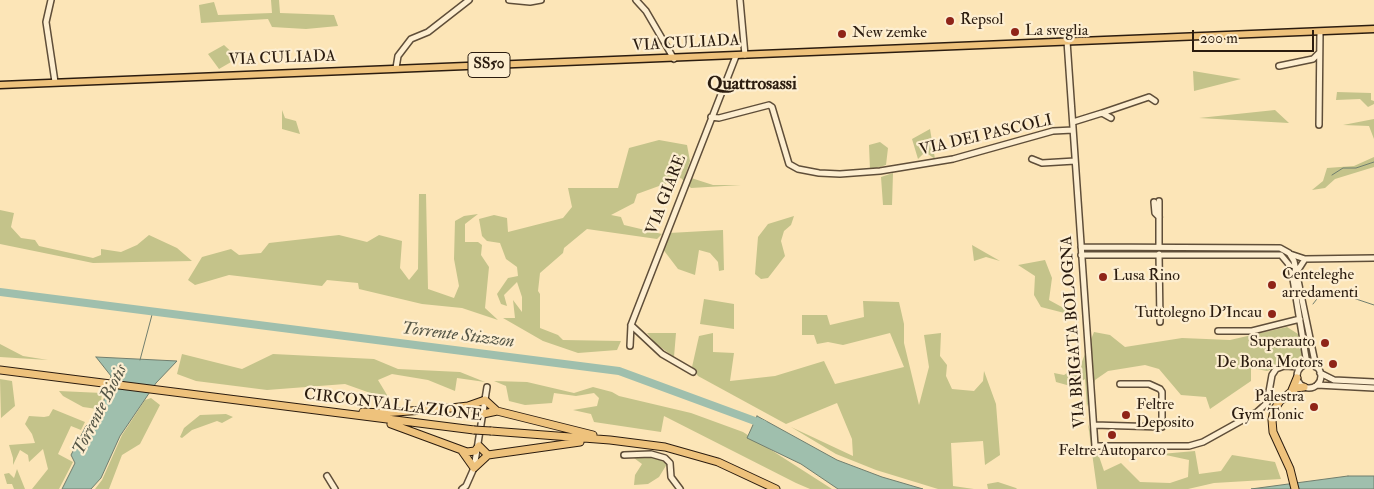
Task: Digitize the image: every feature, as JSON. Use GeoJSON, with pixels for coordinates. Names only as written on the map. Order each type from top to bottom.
{"type":"FeatureCollection","features":[{"type":"Feature","properties":{"kind":"highway","name":"CIRCONVALLAZIONE"},"geometry":{"type":"LineString","coordinates":[[0,370],[474,430],[600,439],[665,447],[718,462],[776,489]]}},
{"type":"Feature","properties":{"kind":"highway"},"geometry":{"type":"LineString","coordinates":[[1292,391],[1297,377]]}},
{"type":"Feature","properties":{"kind":"highway"},"geometry":{"type":"LineString","coordinates":[[1295,489],[1290,469],[1273,432],[1274,410],[1280,400],[1292,391],[1304,387]]}},
{"type":"Feature","properties":{"kind":"highway"},"geometry":{"type":"LineString","coordinates":[[343,414],[350,411],[382,414],[468,406],[485,400],[497,411]]}},
{"type":"Feature","properties":{"kind":"highway"},"geometry":{"type":"LineString","coordinates":[[462,451],[474,468],[488,455],[574,442],[594,443],[600,439],[596,436],[497,411],[484,414],[478,409],[468,406]]}},
{"type":"Feature","properties":{"kind":"highway"},"geometry":{"type":"LineString","coordinates":[[343,414],[398,426],[462,451],[471,452],[479,446],[488,455]]}},
{"type":"Feature","properties":{"kind":"main road","name":"VIA CULIADA"},"geometry":{"type":"LineString","coordinates":[[0,85],[1374,29]]}},
{"type":"Feature","properties":{"kind":"street"},"geometry":{"type":"LineString","coordinates":[[51,0],[46,22],[55,82]]}},
{"type":"Feature","properties":{"kind":"street"},"geometry":{"type":"LineString","coordinates":[[396,68],[398,56],[411,39],[428,32],[469,0]]}},
{"type":"Feature","properties":{"kind":"street"},"geometry":{"type":"LineString","coordinates":[[510,0],[541,0]]}},
{"type":"Feature","properties":{"kind":"street"},"geometry":{"type":"LineString","coordinates":[[636,0],[646,10],[674,59]]}},
{"type":"Feature","properties":{"kind":"street"},"geometry":{"type":"LineString","coordinates":[[740,0],[745,55]]}},
{"type":"Feature","properties":{"kind":"street"},"geometry":{"type":"LineString","coordinates":[[1319,125],[1320,32]]}},
{"type":"Feature","properties":{"kind":"street","name":"VIA BRIGATA BOLOGNA"},"geometry":{"type":"LineString","coordinates":[[1068,41],[1095,446],[1189,446],[1203,442],[1257,412],[1267,403],[1273,372],[1279,366],[1290,368]]}},
{"type":"Feature","properties":{"kind":"street"},"geometry":{"type":"LineString","coordinates":[[1278,66],[1312,60],[1320,53]]}},
{"type":"Feature","properties":{"kind":"street","name":"VIA GIARE"},"geometry":{"type":"LineString","coordinates":[[630,346],[631,324],[736,56]]}},
{"type":"Feature","properties":{"kind":"street"},"geometry":{"type":"LineString","coordinates":[[1073,122],[1149,97],[1155,100]]}},
{"type":"Feature","properties":{"kind":"street","name":"VIA DEI PASCOLI"},"geometry":{"type":"LineString","coordinates":[[711,117],[718,118],[769,105],[772,107],[789,164],[819,173],[840,174],[880,172],[953,159],[1053,131],[1073,130]]}},
{"type":"Feature","properties":{"kind":"street"},"geometry":{"type":"LineString","coordinates":[[1102,113],[1111,118]]}},
{"type":"Feature","properties":{"kind":"street"},"geometry":{"type":"LineString","coordinates":[[1032,159],[1042,163],[1075,160]]}},
{"type":"Feature","properties":{"kind":"street"},"geometry":{"type":"LineString","coordinates":[[1156,202],[1159,217],[1159,247]]}},
{"type":"Feature","properties":{"kind":"street"},"geometry":{"type":"LineString","coordinates":[[1081,247],[1280,248],[1305,259],[1374,258]]}},
{"type":"Feature","properties":{"kind":"street"},"geometry":{"type":"LineString","coordinates":[[1289,253],[1297,270],[1316,367],[1320,373],[1334,380],[1374,382]]}},
{"type":"Feature","properties":{"kind":"street"},"geometry":{"type":"LineString","coordinates":[[1159,254],[1160,322]]}},
{"type":"Feature","properties":{"kind":"street"},"geometry":{"type":"LineString","coordinates":[[1082,255],[1281,255],[1290,267],[1300,319],[1303,366],[1297,377]]}},
{"type":"Feature","properties":{"kind":"street"},"geometry":{"type":"LineString","coordinates":[[1297,270],[1305,259]]}},
{"type":"Feature","properties":{"kind":"street"},"geometry":{"type":"LineString","coordinates":[[1218,331],[1252,331],[1300,319]]}},
{"type":"Feature","properties":{"kind":"street"},"geometry":{"type":"LineString","coordinates":[[631,324],[662,354],[693,372]]}},
{"type":"Feature","properties":{"kind":"street"},"geometry":{"type":"LineString","coordinates":[[1316,367],[1290,368],[1304,387],[1309,388],[1317,385],[1374,388]]}},
{"type":"Feature","properties":{"kind":"street"},"geometry":{"type":"LineString","coordinates":[[1317,385],[1320,373]]}},
{"type":"Feature","properties":{"kind":"street"},"geometry":{"type":"LineString","coordinates":[[1094,425],[1162,427],[1162,392],[1160,389],[1149,384],[1120,384]]}},
{"type":"Feature","properties":{"kind":"street"},"geometry":{"type":"LineString","coordinates":[[462,489],[466,486],[474,468],[487,387]]}},
{"type":"Feature","properties":{"kind":"street"},"geometry":{"type":"LineString","coordinates":[[624,455],[652,454],[665,458],[670,463],[671,477],[680,489]]}},
{"type":"Feature","properties":{"kind":"street"},"geometry":{"type":"LineString","coordinates":[[327,476],[335,489]]}},
{"type":"Feature","properties":{"kind":"shaded area"},"geometry":{"type":"Polygon","coordinates":[[[271,0],[279,0],[280,13],[334,15],[338,26],[306,29],[272,27],[268,19],[201,23],[199,5],[214,2],[218,15],[272,13],[271,0]]]}},
{"type":"Feature","properties":{"kind":"shaded area"},"geometry":{"type":"Polygon","coordinates":[[[224,45],[238,58],[219,69],[208,54],[224,45]]]}},
{"type":"Feature","properties":{"kind":"shaded area"},"geometry":{"type":"Polygon","coordinates":[[[1193,71],[1241,79],[1194,91],[1193,71]]]}},
{"type":"Feature","properties":{"kind":"shaded area"},"geometry":{"type":"Polygon","coordinates":[[[1337,92],[1371,93],[1371,100],[1374,101],[1374,104],[1368,107],[1360,99],[1336,100],[1337,92]]]}},
{"type":"Feature","properties":{"kind":"shaded area"},"geometry":{"type":"Polygon","coordinates":[[[282,110],[285,118],[296,121],[300,134],[282,129],[282,110]]]}},
{"type":"Feature","properties":{"kind":"shaded area"},"geometry":{"type":"Polygon","coordinates":[[[1275,110],[1289,123],[1199,118],[1275,110]]]}},
{"type":"Feature","properties":{"kind":"shaded area"},"geometry":{"type":"Polygon","coordinates":[[[1374,119],[1374,139],[1369,126],[1343,125],[1374,119]]]}},
{"type":"Feature","properties":{"kind":"shaded area"},"geometry":{"type":"Polygon","coordinates":[[[930,129],[935,159],[925,152],[918,159],[912,139],[930,129]]]}},
{"type":"Feature","properties":{"kind":"shaded area"},"geometry":{"type":"Polygon","coordinates":[[[659,140],[687,145],[690,161],[685,176],[713,185],[741,185],[691,188],[681,178],[637,194],[634,203],[611,215],[621,217],[624,225],[662,234],[657,239],[587,229],[564,248],[563,253],[540,273],[538,291],[540,294],[540,328],[558,335],[563,340],[621,341],[617,350],[578,353],[543,341],[503,318],[515,318],[513,300],[522,312],[522,297],[517,282],[504,295],[507,306],[501,304],[497,294],[508,278],[518,276],[517,267],[506,259],[500,243],[487,241],[482,236],[479,219],[494,215],[507,218],[508,232],[563,218],[572,207],[568,188],[618,188],[629,148],[659,140]]]}},
{"type":"Feature","properties":{"kind":"shaded area"},"geometry":{"type":"Polygon","coordinates":[[[880,142],[888,148],[886,165],[870,170],[869,145],[880,142]]]}},
{"type":"Feature","properties":{"kind":"shaded area"},"geometry":{"type":"Polygon","coordinates":[[[1374,157],[1374,167],[1335,179],[1325,188],[1312,190],[1323,181],[1327,168],[1354,166],[1374,157]]]}},
{"type":"Feature","properties":{"kind":"shaded area"},"geometry":{"type":"Polygon","coordinates":[[[893,173],[892,205],[883,205],[881,177],[893,173]]]}},
{"type":"Feature","properties":{"kind":"shaded area"},"geometry":{"type":"Polygon","coordinates":[[[419,194],[426,194],[428,289],[454,298],[459,286],[454,259],[455,221],[464,216],[478,214],[465,224],[465,242],[478,242],[482,245],[481,255],[489,267],[485,308],[498,320],[462,308],[422,304],[359,289],[358,283],[327,280],[322,286],[229,275],[195,285],[188,280],[202,257],[231,249],[239,255],[261,253],[269,243],[339,235],[367,242],[379,235],[402,241],[400,268],[409,280],[418,269],[419,194]]]}},
{"type":"Feature","properties":{"kind":"shaded area"},"geometry":{"type":"Polygon","coordinates":[[[0,210],[14,213],[11,227],[21,238],[35,240],[39,246],[93,258],[101,255],[101,249],[121,252],[137,245],[149,235],[177,248],[192,261],[93,263],[0,244],[0,210]]]}},
{"type":"Feature","properties":{"kind":"shaded area"},"geometry":{"type":"Polygon","coordinates":[[[794,216],[791,225],[784,231],[781,241],[785,256],[768,278],[761,279],[755,274],[758,237],[768,224],[794,216]]]}},
{"type":"Feature","properties":{"kind":"shaded area"},"geometry":{"type":"Polygon","coordinates":[[[723,230],[724,270],[719,271],[718,262],[710,253],[699,250],[695,275],[678,269],[662,248],[669,233],[723,230]]]}},
{"type":"Feature","properties":{"kind":"shaded area"},"geometry":{"type":"Polygon","coordinates":[[[972,245],[1000,261],[986,257],[974,261],[972,245]]]}},
{"type":"Feature","properties":{"kind":"shaded area"},"geometry":{"type":"Polygon","coordinates":[[[1045,260],[1052,278],[1049,300],[1080,317],[1041,307],[1034,295],[1035,276],[1018,265],[1045,260]]]}},
{"type":"Feature","properties":{"kind":"shaded area"},"geometry":{"type":"Polygon","coordinates":[[[704,299],[734,304],[734,329],[700,324],[704,299]]]}},
{"type":"Feature","properties":{"kind":"shaded area"},"geometry":{"type":"Polygon","coordinates":[[[863,301],[899,302],[904,324],[904,343],[919,405],[929,367],[924,335],[941,333],[940,356],[947,365],[946,376],[952,389],[974,391],[983,381],[984,371],[996,404],[1000,455],[985,465],[983,441],[951,443],[953,486],[974,489],[938,489],[876,470],[836,454],[791,427],[853,456],[852,439],[837,403],[786,424],[698,376],[692,367],[699,336],[713,333],[713,352],[734,353],[730,381],[775,376],[824,361],[835,384],[904,367],[890,333],[843,345],[828,342],[817,344],[814,335],[802,335],[802,315],[827,315],[830,325],[864,317],[863,301]]]}},
{"type":"Feature","properties":{"kind":"shaded area"},"geometry":{"type":"Polygon","coordinates":[[[1287,327],[1298,334],[1302,355],[1291,363],[1267,371],[1251,368],[1251,381],[1210,409],[1206,397],[1181,395],[1159,369],[1145,365],[1108,371],[1095,380],[1087,407],[1085,379],[1074,387],[1056,382],[1054,373],[1064,375],[1081,364],[1094,332],[1110,335],[1125,347],[1182,338],[1230,340],[1287,327]]]}},
{"type":"Feature","properties":{"kind":"shaded area"},"geometry":{"type":"Polygon","coordinates":[[[647,333],[676,333],[674,357],[655,343],[647,333]]]}},
{"type":"Feature","properties":{"kind":"shaded area"},"geometry":{"type":"Polygon","coordinates":[[[0,344],[23,356],[48,360],[0,357],[0,344]]]}},
{"type":"Feature","properties":{"kind":"shaded area"},"geometry":{"type":"Polygon","coordinates":[[[182,354],[242,369],[273,354],[374,359],[398,369],[460,372],[485,382],[457,378],[455,391],[428,380],[392,374],[378,380],[390,400],[345,384],[267,390],[196,381],[177,374],[182,354]]]}},
{"type":"Feature","properties":{"kind":"shaded area"},"geometry":{"type":"Polygon","coordinates":[[[0,379],[12,381],[15,406],[1,418],[0,379]]]}},
{"type":"Feature","properties":{"kind":"shaded area"},"geometry":{"type":"Polygon","coordinates":[[[494,381],[527,382],[574,393],[593,387],[619,396],[691,413],[743,432],[832,489],[810,489],[796,483],[664,416],[661,432],[594,422],[591,414],[573,410],[597,406],[599,398],[594,393],[576,396],[554,393],[552,403],[525,405],[509,401],[506,386],[494,381]]]}},
{"type":"Feature","properties":{"kind":"shaded area"},"geometry":{"type":"Polygon","coordinates":[[[59,391],[102,393],[101,402],[97,409],[83,407],[63,396],[59,391]]]}},
{"type":"Feature","properties":{"kind":"shaded area"},"geometry":{"type":"Polygon","coordinates":[[[151,398],[160,405],[140,444],[122,455],[109,489],[95,489],[102,480],[122,435],[145,400],[151,398]]]}},
{"type":"Feature","properties":{"kind":"shaded area"},"geometry":{"type":"Polygon","coordinates":[[[53,409],[85,422],[81,430],[71,426],[58,454],[73,462],[59,489],[32,489],[48,469],[43,449],[29,462],[28,455],[20,450],[13,465],[9,445],[35,443],[32,434],[25,424],[29,416],[49,416],[53,409]]]}},
{"type":"Feature","properties":{"kind":"shaded area"},"geometry":{"type":"Polygon","coordinates":[[[226,414],[233,417],[222,423],[217,421],[192,430],[182,438],[180,437],[184,428],[200,415],[226,414]]]}},
{"type":"Feature","properties":{"kind":"shaded area"},"geometry":{"type":"Polygon","coordinates":[[[1088,424],[1104,471],[1121,463],[1140,482],[1170,483],[1188,477],[1189,460],[1161,454],[1195,451],[1199,474],[1221,471],[1232,455],[1275,462],[1281,479],[1214,483],[1188,489],[1097,489],[1088,424]]]}},
{"type":"Feature","properties":{"kind":"shaded area"},"geometry":{"type":"Polygon","coordinates":[[[658,457],[667,464],[659,477],[648,484],[634,485],[635,475],[642,464],[634,458],[658,457]]]}},
{"type":"Feature","properties":{"kind":"shaded area"},"geometry":{"type":"Polygon","coordinates":[[[17,469],[25,489],[14,489],[12,484],[7,484],[4,474],[9,473],[14,478],[17,469]]]}},
{"type":"Feature","properties":{"kind":"shaded area"},"geometry":{"type":"Polygon","coordinates":[[[998,482],[1017,489],[988,489],[987,484],[998,482]]]}},
{"type":"Feature","properties":{"kind":"water"},"geometry":{"type":"Polygon","coordinates":[[[96,357],[177,361],[156,383],[120,436],[101,478],[91,489],[62,489],[75,463],[71,455],[86,426],[103,403],[111,376],[96,357]]]}},
{"type":"Feature","properties":{"kind":"water"},"geometry":{"type":"Polygon","coordinates":[[[757,416],[837,460],[882,477],[923,489],[838,489],[801,464],[747,438],[757,416]]]}},
{"type":"Feature","properties":{"kind":"water"},"geometry":{"type":"Polygon","coordinates":[[[1348,476],[1374,476],[1374,489],[1251,489],[1348,476]]]}},
{"type":"Feature","properties":{"kind":"waterway"},"geometry":{"type":"LineString","coordinates":[[1332,175],[1343,168],[1356,168],[1374,162]]}},
{"type":"Feature","properties":{"kind":"waterway","name":"Torrente Stizzon"},"geometry":{"type":"LineString","coordinates":[[0,292],[619,371],[763,424]]}},
{"type":"Feature","properties":{"kind":"waterway"},"geometry":{"type":"LineString","coordinates":[[1313,304],[1320,295],[1347,296],[1374,305]]}},
{"type":"Feature","properties":{"kind":"waterway","name":"Torrente Biotis"},"geometry":{"type":"LineString","coordinates":[[140,360],[153,311]]}},
{"type":"Feature","properties":{"kind":"place","name":"Repsol"},"geometry":{"type":"Point","coordinates":[950,21]}},
{"type":"Feature","properties":{"kind":"place","name":"La sveglia"},"geometry":{"type":"Point","coordinates":[1015,32]}},
{"type":"Feature","properties":{"kind":"place","name":"New zemke"},"geometry":{"type":"Point","coordinates":[842,34]}},
{"type":"Feature","properties":{"kind":"place","name":"Lusa Rino"},"geometry":{"type":"Point","coordinates":[1103,277]}},
{"type":"Feature","properties":{"kind":"place","name":"Centeleghe arredamenti"},"geometry":{"type":"Point","coordinates":[1272,285]}},
{"type":"Feature","properties":{"kind":"place","name":"Tuttolegno D'Incau"},"geometry":{"type":"Point","coordinates":[1272,314]}},
{"type":"Feature","properties":{"kind":"place","name":"Superauto"},"geometry":{"type":"Point","coordinates":[1325,343]}},
{"type":"Feature","properties":{"kind":"place","name":"De Bona Motors"},"geometry":{"type":"Point","coordinates":[1333,364]}},
{"type":"Feature","properties":{"kind":"place","name":"Palestra Gym Tonic"},"geometry":{"type":"Point","coordinates":[1314,407]}},
{"type":"Feature","properties":{"kind":"place","name":"Feltre Deposito"},"geometry":{"type":"Point","coordinates":[1126,415]}},
{"type":"Feature","properties":{"kind":"place","name":"Feltre Autoparco"},"geometry":{"type":"Point","coordinates":[1112,435]}},
{"type":"Feature","properties":{"kind":"district","name":"Quattrosassi"},"geometry":{"type":"Point","coordinates":[752,85]}}]}
